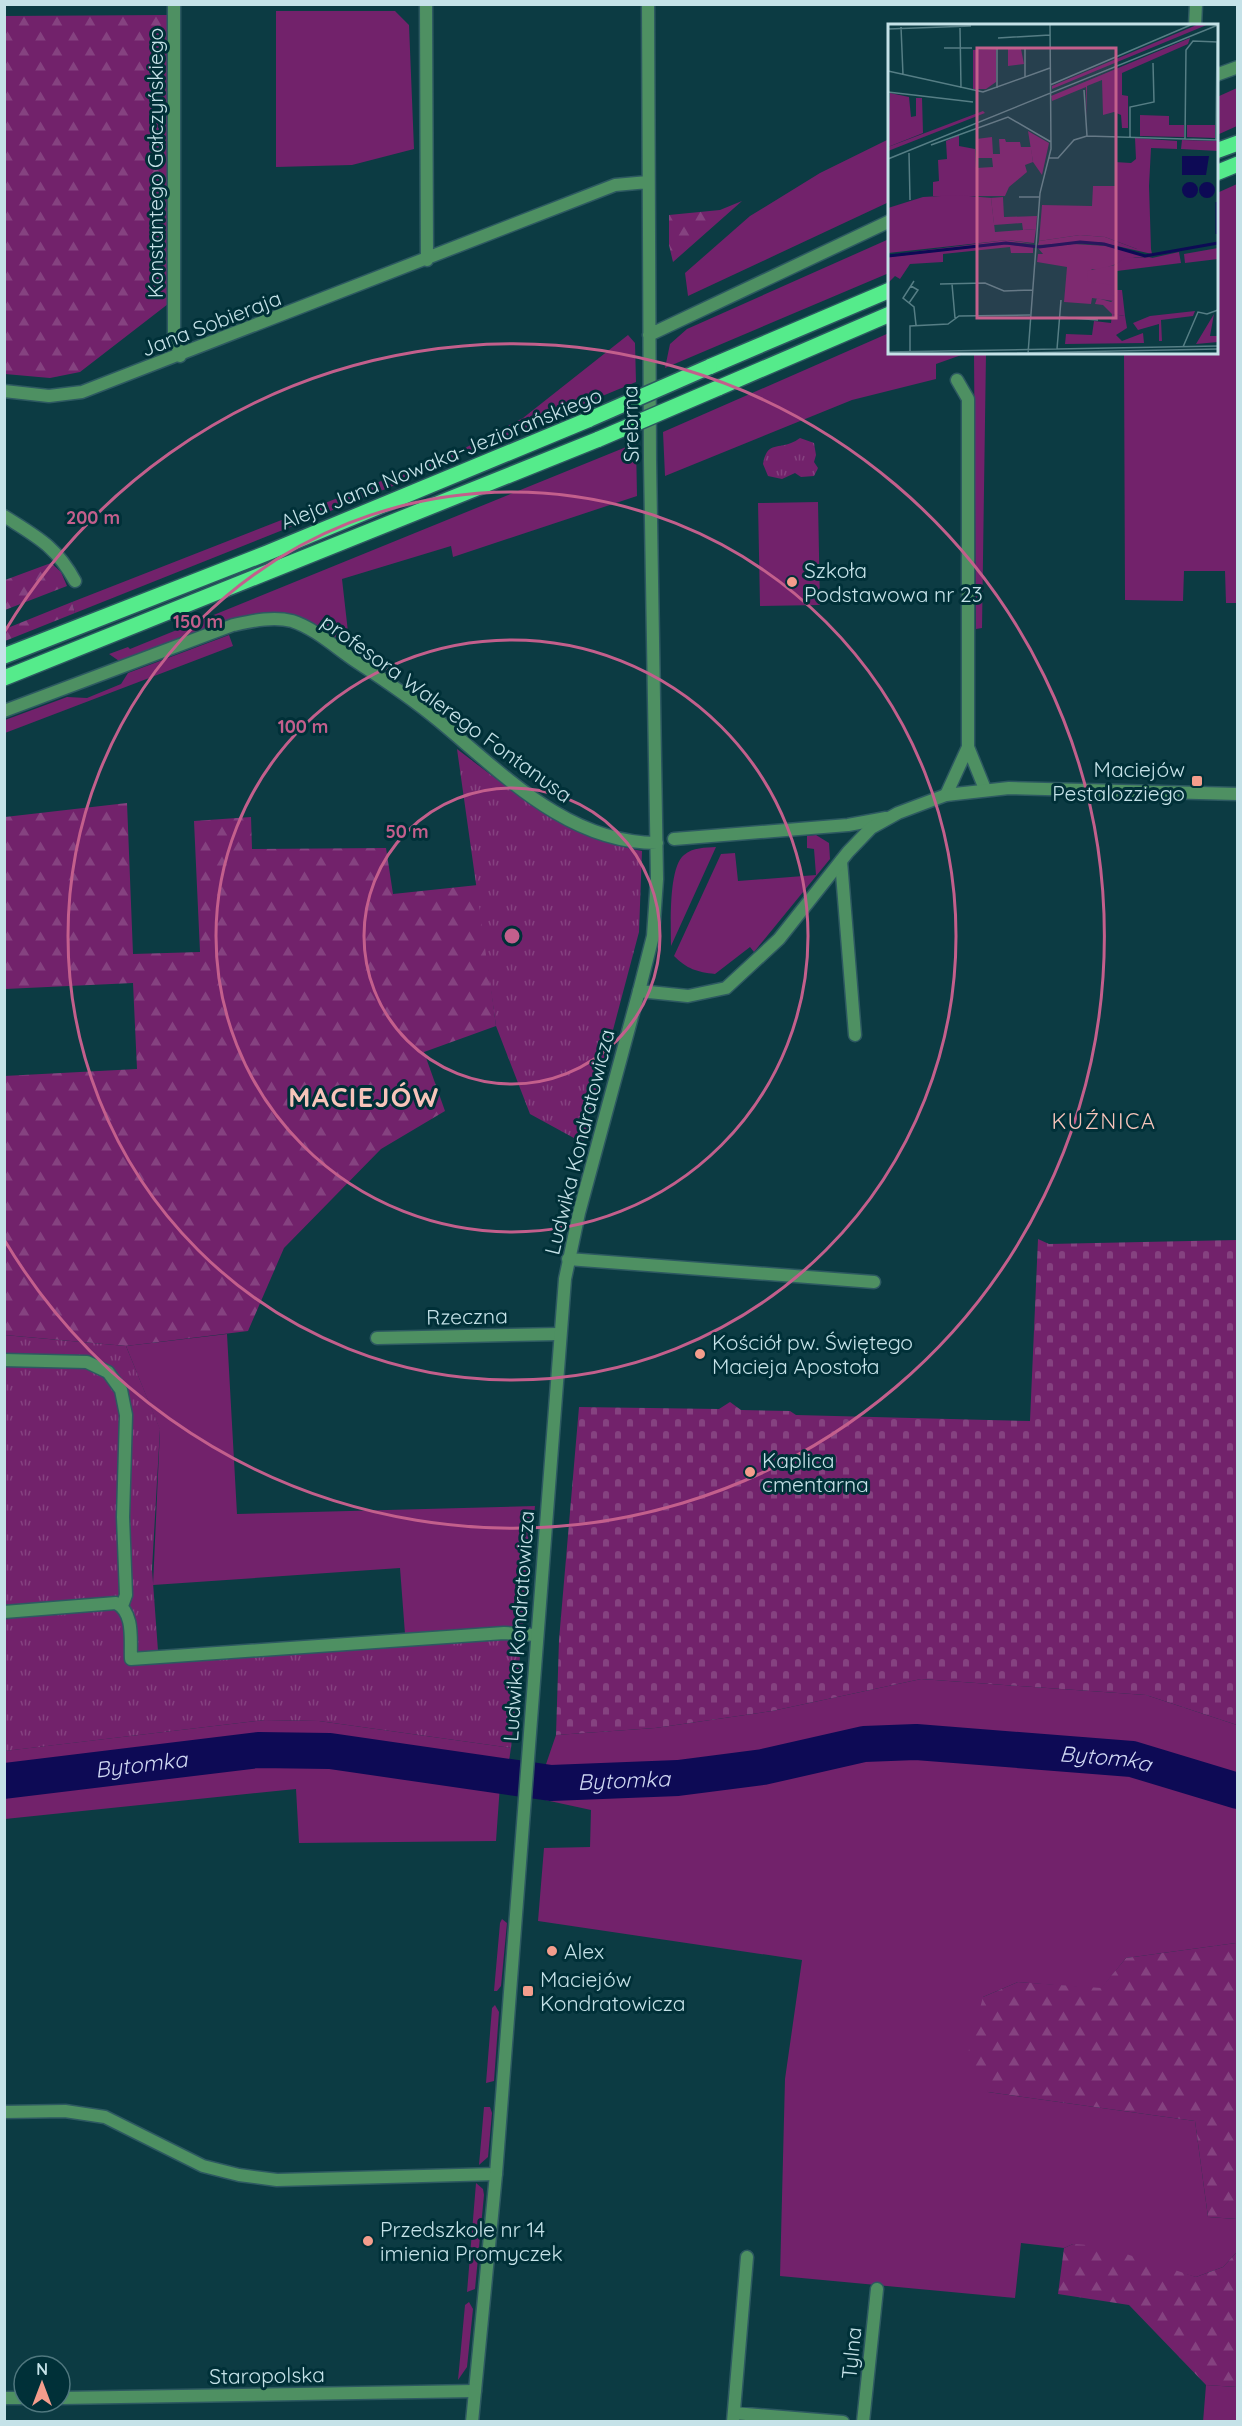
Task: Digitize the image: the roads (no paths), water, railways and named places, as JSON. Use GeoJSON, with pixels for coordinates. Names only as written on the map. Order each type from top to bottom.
{"type":"FeatureCollection","features":[{"type":"Feature","properties":{"kind":"main road"},"geometry":{"type":"LineString","coordinates":[[1218,150],[1238,142]]}},
{"type":"Feature","properties":{"kind":"main road"},"geometry":{"type":"LineString","coordinates":[[1218,172],[1238,164]]}},
{"type":"Feature","properties":{"kind":"main road","name":"Aleja Jana Nowaka-Jeziorańskiego"},"geometry":{"type":"LineString","coordinates":[[4,656],[277,548],[590,419],[888,291]]}},
{"type":"Feature","properties":{"kind":"main road","name":"Aleja Jana Nowaka-Jeziorańskiego"},"geometry":{"type":"LineString","coordinates":[[4,678],[599,440],[888,315]]}},
{"type":"Feature","properties":{"kind":"street","name":"Konstantego Gałczyńskiego"},"geometry":{"type":"LineString","coordinates":[[174,4],[174,334],[180,356]]}},
{"type":"Feature","properties":{"kind":"street"},"geometry":{"type":"LineString","coordinates":[[426,4],[427,260]]}},
{"type":"Feature","properties":{"kind":"street","name":"Srebrna"},"geometry":{"type":"LineString","coordinates":[[648,4],[649,336],[657,843]]}},
{"type":"Feature","properties":{"kind":"street"},"geometry":{"type":"LineString","coordinates":[[1195,24],[1196,4]]}},
{"type":"Feature","properties":{"kind":"street"},"geometry":{"type":"LineString","coordinates":[[1218,74],[1238,66]]}},
{"type":"Feature","properties":{"kind":"street","name":"Jana Sobieraja"},"geometry":{"type":"LineString","coordinates":[[4,391],[49,396],[74,394],[180,356],[615,185],[648,183]]}},
{"type":"Feature","properties":{"kind":"street"},"geometry":{"type":"LineString","coordinates":[[649,336],[888,222]]}},
{"type":"Feature","properties":{"kind":"street"},"geometry":{"type":"LineString","coordinates":[[957,380],[968,399],[968,747],[985,789]]}},
{"type":"Feature","properties":{"kind":"street"},"geometry":{"type":"LineString","coordinates":[[4,516],[54,550],[64,560],[75,581]]}},
{"type":"Feature","properties":{"kind":"street","name":"profesora Walerego Fontanusa"},"geometry":{"type":"LineString","coordinates":[[4,711],[233,625],[273,619],[293,622],[397,689],[438,719],[516,786],[553,811],[605,836],[639,843],[657,843]]}},
{"type":"Feature","properties":{"kind":"street"},"geometry":{"type":"LineString","coordinates":[[946,795],[968,747]]}},
{"type":"Feature","properties":{"kind":"street"},"geometry":{"type":"LineString","coordinates":[[674,838],[848,825],[888,818],[946,795],[985,789],[1238,794]]}},
{"type":"Feature","properties":{"kind":"street"},"geometry":{"type":"LineString","coordinates":[[639,991],[676,996],[712,993],[733,983],[765,955],[863,835],[888,818]]}},
{"type":"Feature","properties":{"kind":"street","name":"Ludwika Kondratowicza"},"geometry":{"type":"LineString","coordinates":[[472,2421],[496,2174],[559,1334],[568,1259],[654,927],[657,843]]}},
{"type":"Feature","properties":{"kind":"street"},"geometry":{"type":"LineString","coordinates":[[841,861],[855,1035]]}},
{"type":"Feature","properties":{"kind":"street"},"geometry":{"type":"LineString","coordinates":[[568,1259],[874,1282]]}},
{"type":"Feature","properties":{"kind":"street","name":"Rzeczna"},"geometry":{"type":"LineString","coordinates":[[376,1338],[559,1334]]}},
{"type":"Feature","properties":{"kind":"street"},"geometry":{"type":"LineString","coordinates":[[4,1360],[87,1362],[108,1372],[120,1390],[126,1415],[123,1517],[126,1595],[122,1605]]}},
{"type":"Feature","properties":{"kind":"street"},"geometry":{"type":"LineString","coordinates":[[4,1612],[110,1601],[122,1605],[128,1617],[131,1659],[504,1633],[536,1635]]}},
{"type":"Feature","properties":{"kind":"street"},"geometry":{"type":"LineString","coordinates":[[4,2112],[65,2111],[105,2117],[203,2166],[238,2175],[277,2180],[496,2174]]}},
{"type":"Feature","properties":{"kind":"street"},"geometry":{"type":"LineString","coordinates":[[747,2257],[734,2417],[843,2421]]}},
{"type":"Feature","properties":{"kind":"street","name":"Tylna"},"geometry":{"type":"LineString","coordinates":[[863,2421],[877,2289]]}},
{"type":"Feature","properties":{"kind":"street","name":"Staropolska"},"geometry":{"type":"LineString","coordinates":[[72,2398],[475,2391]]}},
{"type":"Feature","properties":{"kind":"waterway","name":"Bytomka"},"geometry":{"type":"LineString","coordinates":[[4,1781],[258,1750],[330,1751],[551,1783],[678,1778],[763,1767],[864,1744],[916,1742],[1132,1759],[1238,1791]]}},
{"type":"Feature","properties":{"kind":"place","name":"Szkoła Podstawowa nr 23"},"geometry":{"type":"Point","coordinates":[792,582]}},
{"type":"Feature","properties":{"kind":"place","name":"Maciejów Pestalozziego"},"geometry":{"type":"Point","coordinates":[1197,781]}},
{"type":"Feature","properties":{"kind":"place","name":"Kościół pw. Świętego Macieja Apostoła"},"geometry":{"type":"Point","coordinates":[700,1354]}},
{"type":"Feature","properties":{"kind":"place","name":"Kaplica cmentarna"},"geometry":{"type":"Point","coordinates":[750,1472]}},
{"type":"Feature","properties":{"kind":"place","name":"Alex"},"geometry":{"type":"Point","coordinates":[552,1951]}},
{"type":"Feature","properties":{"kind":"place","name":"Maciejów Kondratowicza"},"geometry":{"type":"Point","coordinates":[528,1991]}},
{"type":"Feature","properties":{"kind":"place","name":"Przedszkole nr 14 imienia Promyczek"},"geometry":{"type":"Point","coordinates":[368,2241]}},
{"type":"Feature","properties":{"kind":"district","name":"MACIEJÓW"},"geometry":{"type":"Point","coordinates":[364,1097]}},
{"type":"Feature","properties":{"kind":"district","name":"KUŹNICA"},"geometry":{"type":"Point","coordinates":[1104,1121]}}]}
